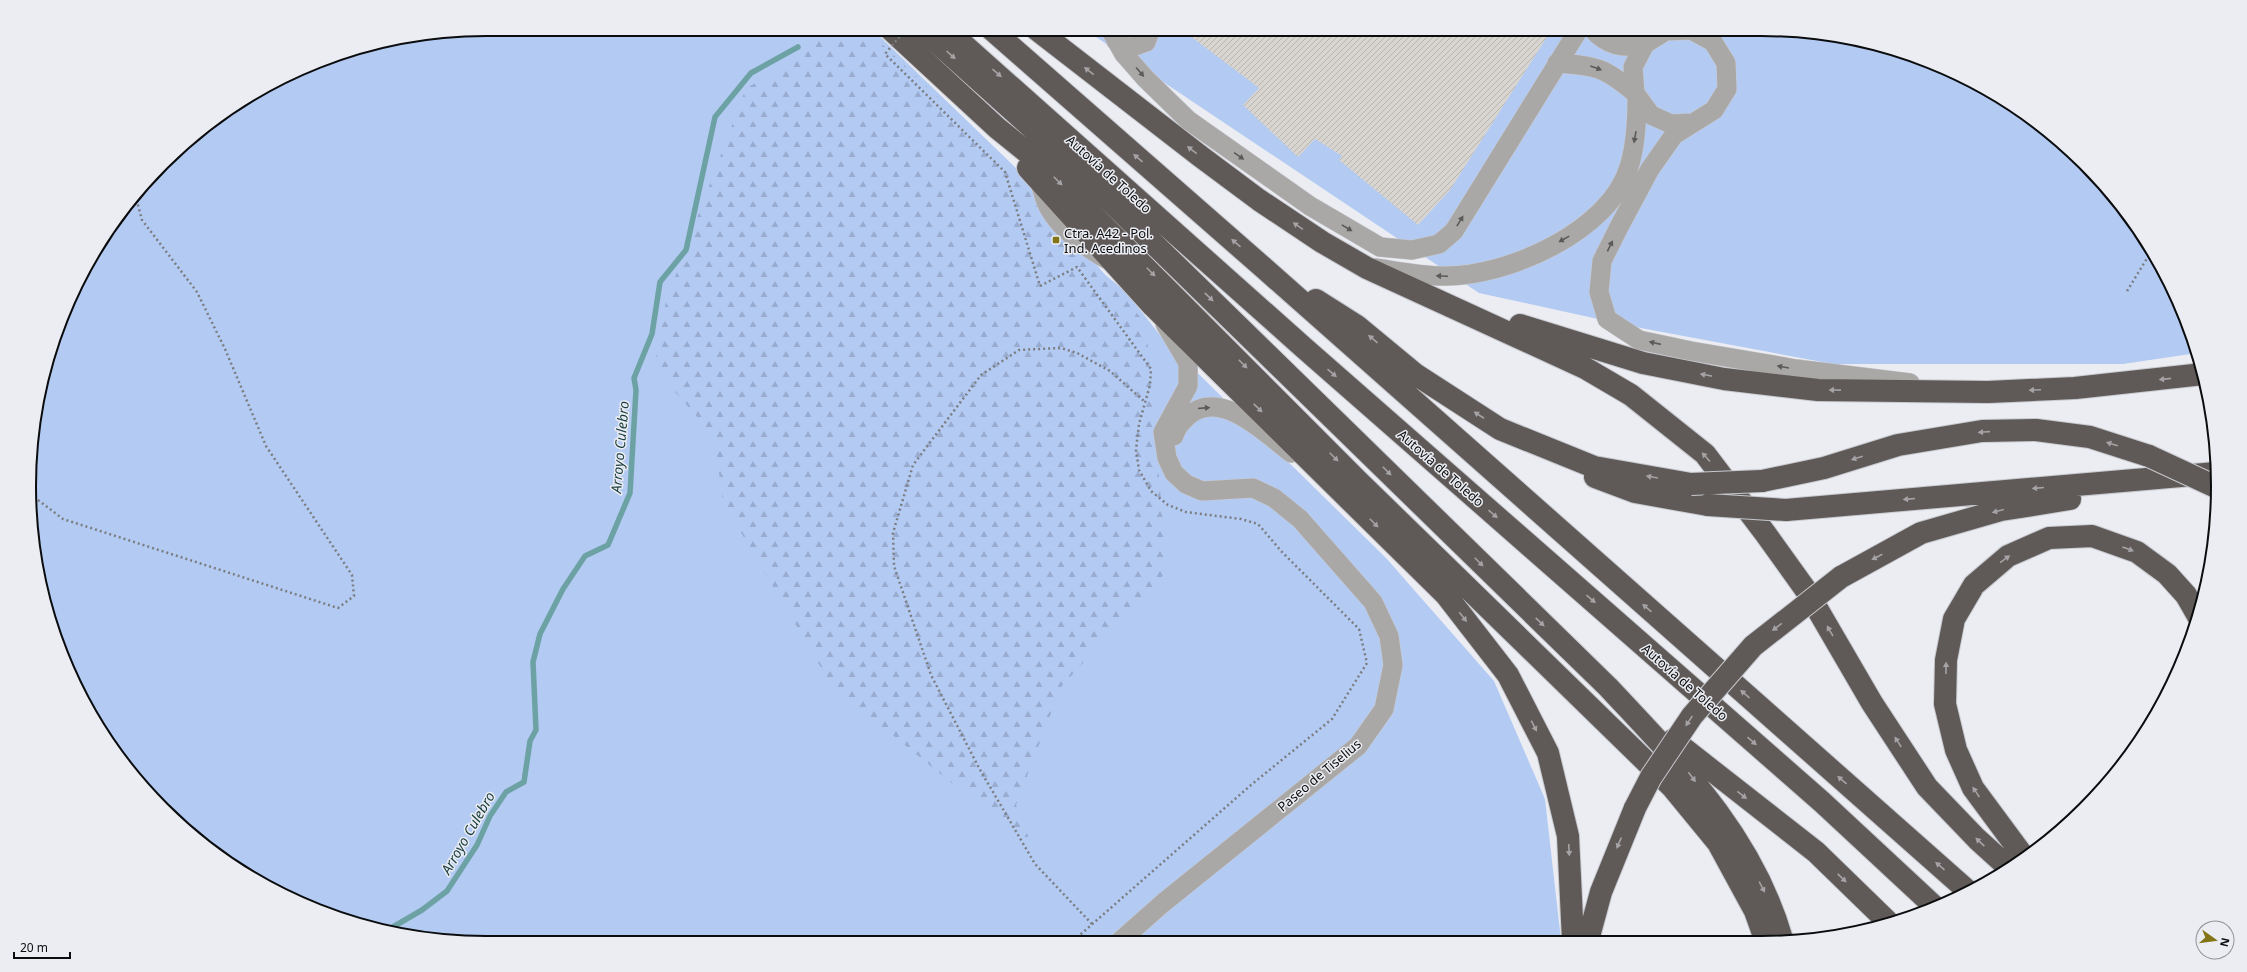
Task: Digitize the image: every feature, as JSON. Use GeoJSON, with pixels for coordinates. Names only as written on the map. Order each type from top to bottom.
{"type":"FeatureCollection","features":[{"type":"Feature","properties":{"kind":"highway"},"geometry":{"type":"LineString","coordinates":[[898,36],[997,128],[1044,166],[1357,480],[1672,787],[1718,843],[1755,911],[1764,936]]}},
{"type":"Feature","properties":{"kind":"highway"},"geometry":{"type":"LineString","coordinates":[[930,36],[1070,162],[1608,687],[1688,772],[1732,831],[1773,907],[1781,935]]}},
{"type":"Feature","properties":{"kind":"highway","name":"Autovía de Toledo"},"geometry":{"type":"LineString","coordinates":[[954,36],[1303,347],[1816,797],[1931,903]]}},
{"type":"Feature","properties":{"kind":"highway"},"geometry":{"type":"LineString","coordinates":[[999,36],[1265,269],[1964,888]]}},
{"type":"Feature","properties":{"kind":"highway"},"geometry":{"type":"LineString","coordinates":[[1045,36],[1259,200],[1322,242],[1367,268],[1443,301],[1585,368],[1624,391],[1705,454],[1808,593],[1872,703],[1927,787],[1977,839],[2005,864]]}},
{"type":"Feature","properties":{"kind":"highway"},"geometry":{"type":"LineString","coordinates":[[997,128],[1040,183],[1153,306],[1347,495],[1446,595],[1508,675],[1545,747],[1568,836],[1573,936]]}},
{"type":"Feature","properties":{"kind":"highway"},"geometry":{"type":"LineString","coordinates":[[1070,162],[1107,189],[1179,250],[1270,332],[1303,347]]}},
{"type":"Feature","properties":{"kind":"highway"},"geometry":{"type":"LineString","coordinates":[[1265,269],[1357,326],[1415,374],[1500,429],[1593,476],[1635,492],[1708,505],[1786,510],[2211,473]]}},
{"type":"Feature","properties":{"kind":"highway"},"geometry":{"type":"LineString","coordinates":[[1443,301],[1643,363],[1724,379],[1818,390],[1988,392],[2075,388],[2197,375]]}},
{"type":"Feature","properties":{"kind":"highway"},"geometry":{"type":"LineString","coordinates":[[1500,429],[1594,467],[1691,484],[1762,481],[1824,468],[1898,445],[1982,431],[2036,430],[2090,437],[2149,456],[2211,485]]}},
{"type":"Feature","properties":{"kind":"highway"},"geometry":{"type":"LineString","coordinates":[[1589,936],[1601,892],[1635,808],[1651,777],[1692,716],[1753,646],[1841,577],[1921,533],[2001,510],[2109,492],[2211,480]]}},
{"type":"Feature","properties":{"kind":"highway"},"geometry":{"type":"LineString","coordinates":[[2021,853],[1973,788],[1956,750],[1945,704],[1946,660],[1954,619],[1974,584],[2008,556],[2049,538],[2092,536],[2137,552],[2167,574],[2186,595],[2194,609]]}},
{"type":"Feature","properties":{"kind":"highway"},"geometry":{"type":"LineString","coordinates":[[1608,687],[1816,852],[1885,919]]}},
{"type":"Feature","properties":{"kind":"street"},"geometry":{"type":"LineString","coordinates":[[1114,36],[1129,48],[1146,42],[1148,36]]}},
{"type":"Feature","properties":{"kind":"street"},"geometry":{"type":"LineString","coordinates":[[1114,36],[1145,78],[1188,120],[1310,206],[1380,247],[1412,250],[1439,244],[1454,231],[1575,36]]}},
{"type":"Feature","properties":{"kind":"street"},"geometry":{"type":"LineString","coordinates":[[1598,36],[1602,40],[1629,48],[1645,44],[1658,36]]}},
{"type":"Feature","properties":{"kind":"street"},"geometry":{"type":"LineString","coordinates":[[1702,36],[1713,42],[1726,63],[1727,88],[1714,110],[1674,135],[1650,169],[1602,261],[1599,292],[1607,319],[1639,340],[1691,351],[1796,369],[1988,392]]}},
{"type":"Feature","properties":{"kind":"street"},"geometry":{"type":"LineString","coordinates":[[1367,268],[1444,276],[1484,273],[1526,260],[1580,230],[1613,198],[1629,168],[1637,123],[1633,67],[1645,44]]}},
{"type":"Feature","properties":{"kind":"street"},"geometry":{"type":"LineString","coordinates":[[1558,63],[1593,66],[1615,76],[1636,95],[1651,115],[1671,124],[1692,123]]}},
{"type":"Feature","properties":{"kind":"street"},"geometry":{"type":"LineString","coordinates":[[1153,306],[1188,363],[1188,386],[1163,432],[1167,458]]}},
{"type":"Feature","properties":{"kind":"street"},"geometry":{"type":"LineString","coordinates":[[1167,458],[1178,426],[1196,409],[1219,407],[1240,414],[1347,495]]}},
{"type":"Feature","properties":{"kind":"street","name":"Paseo de Tiselius"},"geometry":{"type":"LineString","coordinates":[[1126,936],[1163,903],[1358,746],[1384,709],[1393,665],[1389,636],[1373,602],[1300,519],[1274,498],[1253,488],[1202,491],[1186,484],[1174,473],[1167,458]]}},
{"type":"Feature","properties":{"kind":"path"},"geometry":{"type":"LineString","coordinates":[[900,36],[885,54],[1004,172],[1040,286],[1077,267],[1151,369],[1150,385],[1146,402],[1110,371],[1077,353],[1061,348],[1019,350],[981,375],[913,465],[893,533],[894,566],[931,675],[979,768],[1035,864],[1092,924]]}},
{"type":"Feature","properties":{"kind":"path"},"geometry":{"type":"LineString","coordinates":[[36,499],[63,519],[338,608],[354,596],[352,575],[335,553],[266,446],[225,350],[197,292],[142,220],[137,202]]}},
{"type":"Feature","properties":{"kind":"path"},"geometry":{"type":"LineString","coordinates":[[2127,291],[2148,257]]}},
{"type":"Feature","properties":{"kind":"path"},"geometry":{"type":"LineString","coordinates":[[1079,936],[1251,785],[1332,719],[1367,663],[1359,629],[1282,552],[1258,524],[1241,519],[1192,514]]}},
{"type":"Feature","properties":{"kind":"green space"},"geometry":{"type":"Polygon","coordinates":[[[814,36],[873,36],[1025,179],[1146,324],[1167,571],[1061,687],[1016,805],[1033,849],[832,686],[723,502],[714,436],[654,368],[666,301],[746,88],[792,64],[814,36]]]}},
{"type":"Feature","properties":{"kind":"green space"},"geometry":{"type":"Polygon","coordinates":[[[879,36],[1019,171],[1052,230],[1127,293],[1163,339],[1386,558],[1494,681],[1545,799],[1561,936],[486,936],[427,932],[370,921],[314,902],[287,890],[261,876],[212,843],[189,824],[148,783],[129,760],[96,711],[82,685],[60,631],[51,602],[40,545],[36,486],[37,457],[40,427],[51,370],[70,314],[82,287],[112,236],[148,189],[189,148],[212,129],[261,96],[314,70],[370,51],[427,40],[457,37],[879,36]]]}},
{"type":"Feature","properties":{"kind":"green space"},"geometry":{"type":"Polygon","coordinates":[[[1094,36],[1761,36],[1820,40],[1877,51],[1933,70],[1986,96],[2035,129],[2079,168],[2118,212],[2151,261],[2177,314],[2191,354],[2123,364],[1833,364],[1630,326],[1479,293],[1094,36]]]}},
{"type":"Feature","properties":{"kind":"building"},"geometry":{"type":"Polygon","coordinates":[[[1190,36],[1548,36],[1450,190],[1418,225],[1339,160],[1342,156],[1315,139],[1298,157],[1243,105],[1259,88],[1190,36]]]}},
{"type":"Feature","properties":{"kind":"waterway","name":"Arroyo Culebro"},"geometry":{"type":"LineString","coordinates":[[394,926],[422,910],[447,891],[477,845],[490,816],[506,792],[524,782],[530,741],[536,730],[533,662],[540,634],[563,589],[585,556],[608,545],[630,493],[636,390],[634,378],[652,334],[660,282],[686,250],[715,117],[751,73],[798,47]]}},
{"type":"Feature","properties":{"kind":"place","name":"Ctra. A42 - Pol. Ind. Acedinos"},"geometry":{"type":"Point","coordinates":[1056,240]}}]}
